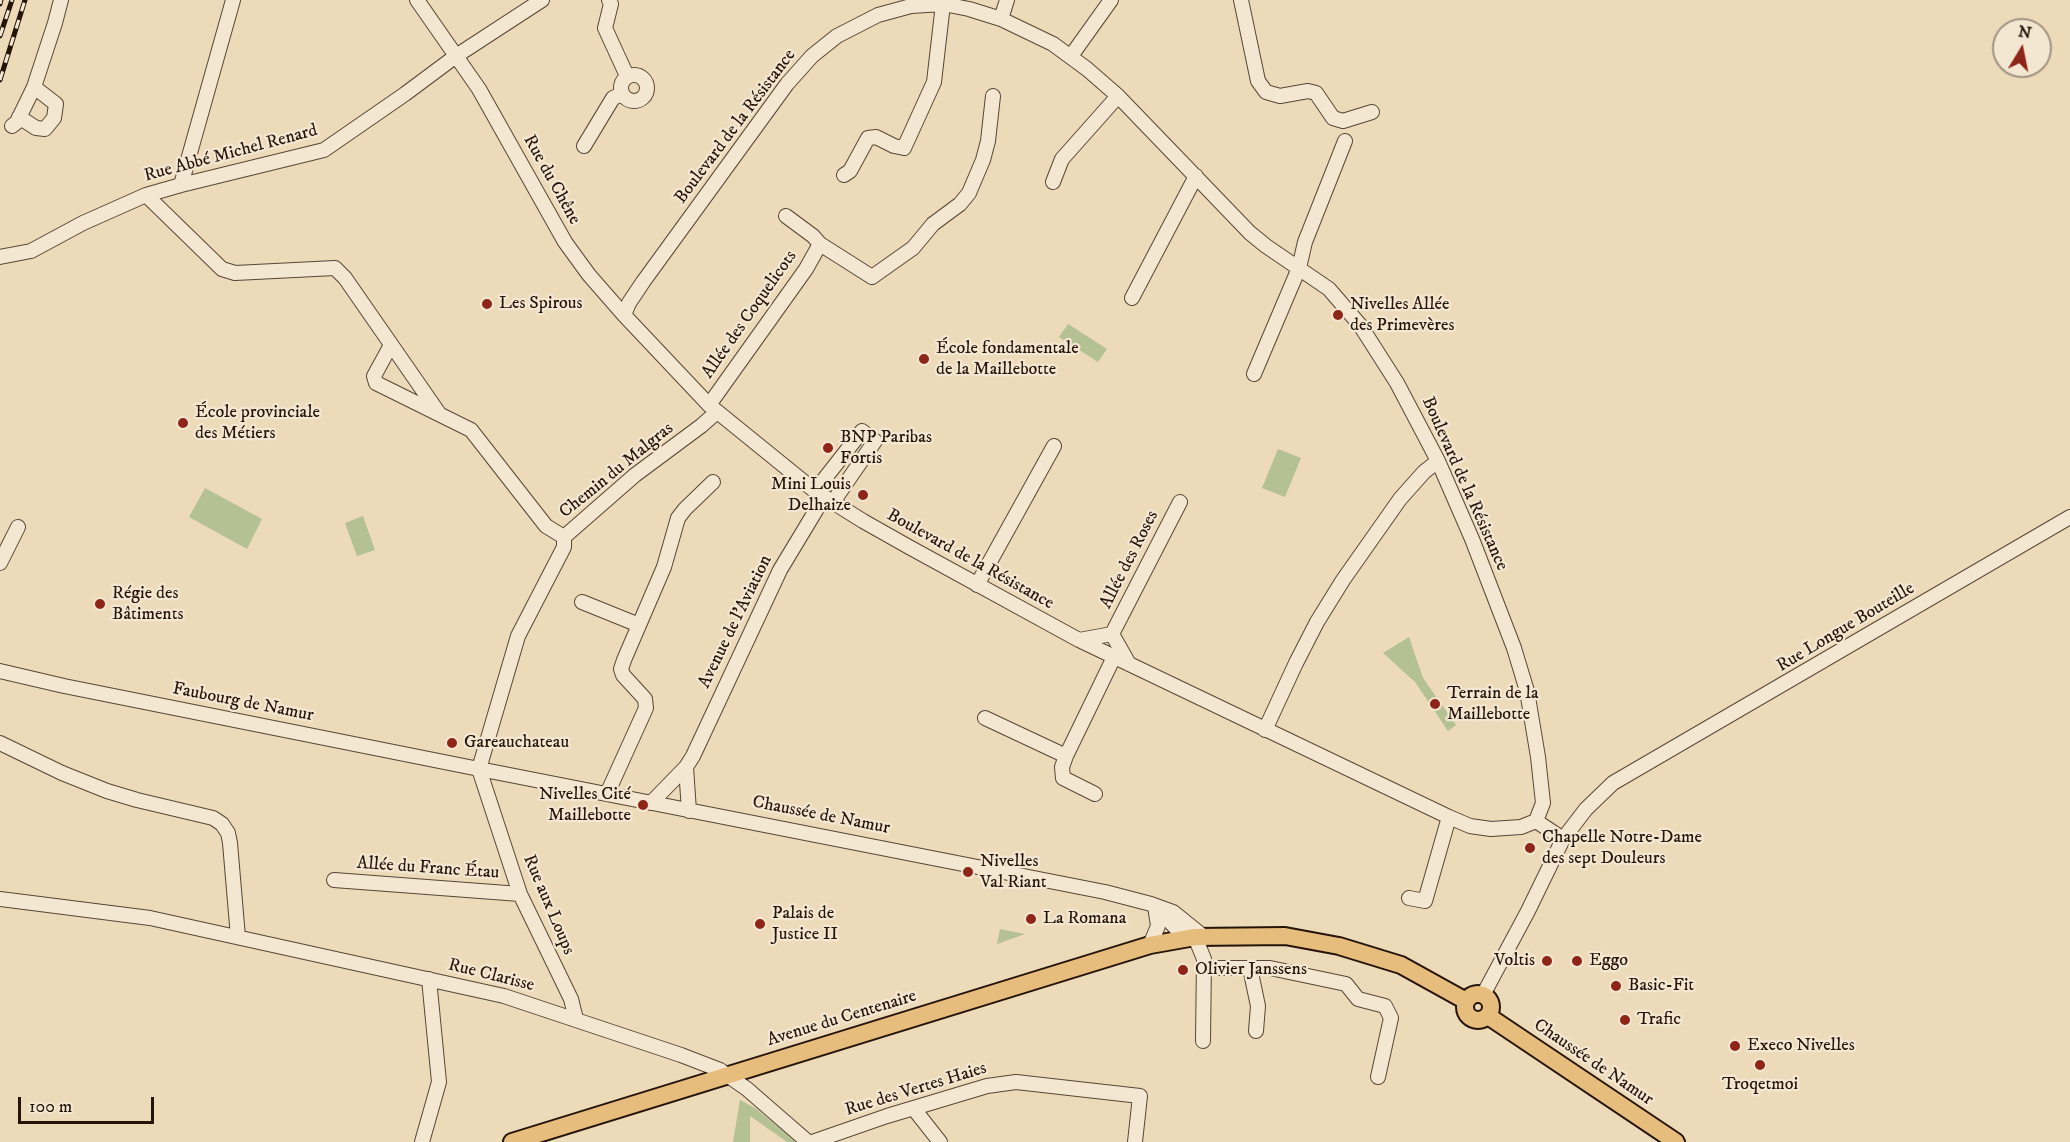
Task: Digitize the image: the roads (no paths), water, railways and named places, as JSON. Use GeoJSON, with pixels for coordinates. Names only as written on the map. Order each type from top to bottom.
{"type":"FeatureCollection","features":[{"type":"Feature","properties":{"kind":"main road","name":"Avenue du Centenaire"},"geometry":{"type":"LineString","coordinates":[[512,1142],[1150,945],[1195,938],[1285,936],[1339,946],[1401,965],[1466,1001]]}},
{"type":"Feature","properties":{"kind":"main road"},"geometry":{"type":"LineString","coordinates":[[1483,994],[1491,1004],[1491,1011],[1488,1016],[1477,1021],[1467,1015],[1464,1008],[1470,996],[1483,994]]}},
{"type":"Feature","properties":{"kind":"main road","name":"Chaussée de Namur"},"geometry":{"type":"LineString","coordinates":[[1488,1016],[1676,1142]]}},
{"type":"Feature","properties":{"kind":"street"},"geometry":{"type":"LineString","coordinates":[[34,87],[56,104],[54,118],[45,129],[16,121],[34,87],[56,23],[61,0]]}},
{"type":"Feature","properties":{"kind":"street"},"geometry":{"type":"LineString","coordinates":[[181,185],[233,0]]}},
{"type":"Feature","properties":{"kind":"street","name":"Rue du Chêne"},"geometry":{"type":"LineString","coordinates":[[417,0],[479,89],[568,248],[624,315]]}},
{"type":"Feature","properties":{"kind":"street","name":"Rue Abbé Michel Renard"},"geometry":{"type":"LineString","coordinates":[[0,257],[31,251],[83,223],[146,195],[324,150],[456,56],[542,0]]}},
{"type":"Feature","properties":{"kind":"street"},"geometry":{"type":"LineString","coordinates":[[609,0],[611,4],[606,28],[627,76]]}},
{"type":"Feature","properties":{"kind":"street"},"geometry":{"type":"LineString","coordinates":[[1001,19],[1007,0]]}},
{"type":"Feature","properties":{"kind":"street"},"geometry":{"type":"LineString","coordinates":[[1071,56],[1111,0]]}},
{"type":"Feature","properties":{"kind":"street"},"geometry":{"type":"LineString","coordinates":[[1241,0],[1258,81],[1266,92],[1280,96],[1308,91],[1316,93],[1333,118],[1343,121],[1372,112]]}},
{"type":"Feature","properties":{"kind":"street"},"geometry":{"type":"LineString","coordinates":[[844,175],[850,171],[868,138],[876,137],[904,148],[934,82],[943,4]]}},
{"type":"Feature","properties":{"kind":"street","name":"Boulevard de la Résistance"},"geometry":{"type":"LineString","coordinates":[[943,4],[1001,19],[1032,33],[1071,56],[1118,96],[1250,232],[1266,246],[1329,289],[1360,326],[1397,383],[1438,461],[1503,617],[1527,691],[1543,803],[1536,821],[1521,827],[1491,829],[1470,826],[1114,657],[977,585],[824,496],[713,408],[624,315],[643,282],[773,103],[812,56],[837,36],[878,15],[911,6],[943,4]]}},
{"type":"Feature","properties":{"kind":"street"},"geometry":{"type":"LineString","coordinates":[[636,74],[645,79],[647,94],[640,101],[632,102],[624,98],[622,84],[627,76],[636,74]]}},
{"type":"Feature","properties":{"kind":"street"},"geometry":{"type":"LineString","coordinates":[[584,146],[613,98],[622,94]]}},
{"type":"Feature","properties":{"kind":"street","name":"Allée des Coquelicots"},"geometry":{"type":"LineString","coordinates":[[786,216],[820,244],[872,277],[913,248],[933,224],[960,204],[969,193],[983,160],[988,141],[993,96]]}},
{"type":"Feature","properties":{"kind":"street"},"geometry":{"type":"LineString","coordinates":[[1053,182],[1062,159],[1118,96]]}},
{"type":"Feature","properties":{"kind":"street"},"geometry":{"type":"LineString","coordinates":[[1254,375],[1299,268],[1305,242],[1345,141]]}},
{"type":"Feature","properties":{"kind":"street"},"geometry":{"type":"LineString","coordinates":[[1132,298],[1196,176]]}},
{"type":"Feature","properties":{"kind":"street"},"geometry":{"type":"LineString","coordinates":[[146,195],[222,269],[235,273],[335,267],[438,412]]}},
{"type":"Feature","properties":{"kind":"street","name":"Allée des Coquelicots"},"geometry":{"type":"LineString","coordinates":[[713,408],[806,269],[820,244]]}},
{"type":"Feature","properties":{"kind":"street"},"geometry":{"type":"LineString","coordinates":[[391,345],[374,376],[376,383],[471,430],[546,526],[564,537]]}},
{"type":"Feature","properties":{"kind":"street","name":"Chemin du Malgras"},"geometry":{"type":"LineString","coordinates":[[478,769],[518,636],[561,554],[564,537],[635,476],[701,426],[713,408]]}},
{"type":"Feature","properties":{"kind":"street"},"geometry":{"type":"LineString","coordinates":[[977,585],[1054,446]]}},
{"type":"Feature","properties":{"kind":"street"},"geometry":{"type":"LineString","coordinates":[[1265,730],[1296,663],[1337,589],[1400,499],[1424,472],[1438,461]]}},
{"type":"Feature","properties":{"kind":"street"},"geometry":{"type":"LineString","coordinates":[[608,794],[646,708],[645,699],[627,682],[621,669],[664,567],[678,518],[685,508],[713,482]]}},
{"type":"Feature","properties":{"kind":"street","name":"Avenue de l'Aviation"},"geometry":{"type":"LineString","coordinates":[[651,803],[686,767],[693,756],[780,570],[824,496]]}},
{"type":"Feature","properties":{"kind":"street","name":"Allée des Roses"},"geometry":{"type":"LineString","coordinates":[[1112,634],[1180,502]]}},
{"type":"Feature","properties":{"kind":"street","name":"Rue Longue Bouteille"},"geometry":{"type":"LineString","coordinates":[[1563,839],[1586,809],[1613,783],[2070,517]]}},
{"type":"Feature","properties":{"kind":"street"},"geometry":{"type":"LineString","coordinates":[[0,563],[18,527]]}},
{"type":"Feature","properties":{"kind":"street"},"geometry":{"type":"LineString","coordinates":[[582,602],[639,625]]}},
{"type":"Feature","properties":{"kind":"street","name":"Allée des Roses"},"geometry":{"type":"LineString","coordinates":[[1080,640],[1112,634]]}},
{"type":"Feature","properties":{"kind":"street","name":"Allée des Roses"},"geometry":{"type":"LineString","coordinates":[[1112,634],[1129,664]]}},
{"type":"Feature","properties":{"kind":"street"},"geometry":{"type":"LineString","coordinates":[[1095,794],[1063,778],[1062,767],[1114,657]]}},
{"type":"Feature","properties":{"kind":"street","name":"Faubourg de Namur"},"geometry":{"type":"LineString","coordinates":[[0,671],[64,686],[478,769]]}},
{"type":"Feature","properties":{"kind":"street"},"geometry":{"type":"LineString","coordinates":[[985,718],[1066,756]]}},
{"type":"Feature","properties":{"kind":"street"},"geometry":{"type":"LineString","coordinates":[[0,743],[62,773],[107,791],[213,818],[222,824],[228,833],[230,843],[238,937]]}},
{"type":"Feature","properties":{"kind":"street"},"geometry":{"type":"LineString","coordinates":[[686,767],[688,811]]}},
{"type":"Feature","properties":{"kind":"street","name":"Chaussée de Namur"},"geometry":{"type":"LineString","coordinates":[[478,769],[1105,892],[1173,912],[1195,938]]}},
{"type":"Feature","properties":{"kind":"street","name":"Rue aux Loups"},"geometry":{"type":"LineString","coordinates":[[478,769],[520,894],[571,999],[576,1019]]}},
{"type":"Feature","properties":{"kind":"street"},"geometry":{"type":"LineString","coordinates":[[1410,898],[1425,901],[1449,817]]}},
{"type":"Feature","properties":{"kind":"street"},"geometry":{"type":"LineString","coordinates":[[1483,994],[1528,911],[1563,839],[1536,821]]}},
{"type":"Feature","properties":{"kind":"street","name":"Allée du Franc Étau"},"geometry":{"type":"LineString","coordinates":[[334,880],[520,894]]}},
{"type":"Feature","properties":{"kind":"street","name":"Rue Clarisse"},"geometry":{"type":"LineString","coordinates":[[0,898],[150,918],[504,996],[720,1070],[747,1089],[810,1142]]}},
{"type":"Feature","properties":{"kind":"street"},"geometry":{"type":"LineString","coordinates":[[1150,945],[1158,926],[1155,906]]}},
{"type":"Feature","properties":{"kind":"street"},"geometry":{"type":"LineString","coordinates":[[1195,938],[1204,959],[1203,1041]]}},
{"type":"Feature","properties":{"kind":"street"},"geometry":{"type":"LineString","coordinates":[[1204,968],[1270,968],[1346,984],[1358,999],[1385,1006],[1391,1018],[1378,1077]]}},
{"type":"Feature","properties":{"kind":"street"},"geometry":{"type":"LineString","coordinates":[[1250,968],[1258,1006],[1256,1031]]}},
{"type":"Feature","properties":{"kind":"street"},"geometry":{"type":"LineString","coordinates":[[422,1142],[439,1082],[429,979]]}},
{"type":"Feature","properties":{"kind":"street","name":"Rue des Vertes Haies"},"geometry":{"type":"LineString","coordinates":[[810,1142],[877,1119],[1004,1083],[1033,1083],[1140,1096],[1135,1142]]}},
{"type":"Feature","properties":{"kind":"street"},"geometry":{"type":"LineString","coordinates":[[914,1109],[940,1142]]}},
{"type":"Feature","properties":{"kind":"railway"},"geometry":{"type":"LineString","coordinates":[[0,4],[1,0]]}},
{"type":"Feature","properties":{"kind":"railway"},"geometry":{"type":"LineString","coordinates":[[0,36],[12,0]]}},
{"type":"Feature","properties":{"kind":"railway"},"geometry":{"type":"LineString","coordinates":[[0,80],[25,0]]}},
{"type":"Feature","properties":{"kind":"place","name":"Les Spirous"},"geometry":{"type":"Point","coordinates":[487,304]}},
{"type":"Feature","properties":{"kind":"place","name":"Nivelles Allée des Primevères"},"geometry":{"type":"Point","coordinates":[1338,315]}},
{"type":"Feature","properties":{"kind":"place","name":"École fondamentale de la Maillebotte"},"geometry":{"type":"Point","coordinates":[924,359]}},
{"type":"Feature","properties":{"kind":"place","name":"École provinciale des Métiers"},"geometry":{"type":"Point","coordinates":[183,423]}},
{"type":"Feature","properties":{"kind":"place","name":"BNP Paribas Fortis"},"geometry":{"type":"Point","coordinates":[828,448]}},
{"type":"Feature","properties":{"kind":"place","name":"Mini Louis Delhaize"},"geometry":{"type":"Point","coordinates":[863,495]}},
{"type":"Feature","properties":{"kind":"place","name":"Régie des Bâtiments"},"geometry":{"type":"Point","coordinates":[100,604]}},
{"type":"Feature","properties":{"kind":"place","name":"Terrain de la Maillebotte"},"geometry":{"type":"Point","coordinates":[1435,704]}},
{"type":"Feature","properties":{"kind":"place","name":"Gareauchateau"},"geometry":{"type":"Point","coordinates":[452,743]}},
{"type":"Feature","properties":{"kind":"place","name":"Nivelles Cité Maillebotte"},"geometry":{"type":"Point","coordinates":[643,805]}},
{"type":"Feature","properties":{"kind":"place","name":"Chapelle Notre-Dame des sept Douleurs"},"geometry":{"type":"Point","coordinates":[1530,848]}},
{"type":"Feature","properties":{"kind":"place","name":"Nivelles Val Riant"},"geometry":{"type":"Point","coordinates":[968,872]}},
{"type":"Feature","properties":{"kind":"place","name":"La Romana"},"geometry":{"type":"Point","coordinates":[1031,919]}},
{"type":"Feature","properties":{"kind":"place","name":"Palais de Justice II"},"geometry":{"type":"Point","coordinates":[760,924]}},
{"type":"Feature","properties":{"kind":"place","name":"Voltis"},"geometry":{"type":"Point","coordinates":[1547,961]}},
{"type":"Feature","properties":{"kind":"place","name":"Eggo"},"geometry":{"type":"Point","coordinates":[1577,961]}},
{"type":"Feature","properties":{"kind":"place","name":"Olivier Janssens"},"geometry":{"type":"Point","coordinates":[1183,970]}},
{"type":"Feature","properties":{"kind":"place","name":"Basic-Fit"},"geometry":{"type":"Point","coordinates":[1616,986]}},
{"type":"Feature","properties":{"kind":"place","name":"Trafic"},"geometry":{"type":"Point","coordinates":[1625,1020]}},
{"type":"Feature","properties":{"kind":"place","name":"Execo Nivelles"},"geometry":{"type":"Point","coordinates":[1735,1046]}},
{"type":"Feature","properties":{"kind":"place","name":"Troqetmoi"},"geometry":{"type":"Point","coordinates":[1760,1065]}}]}
